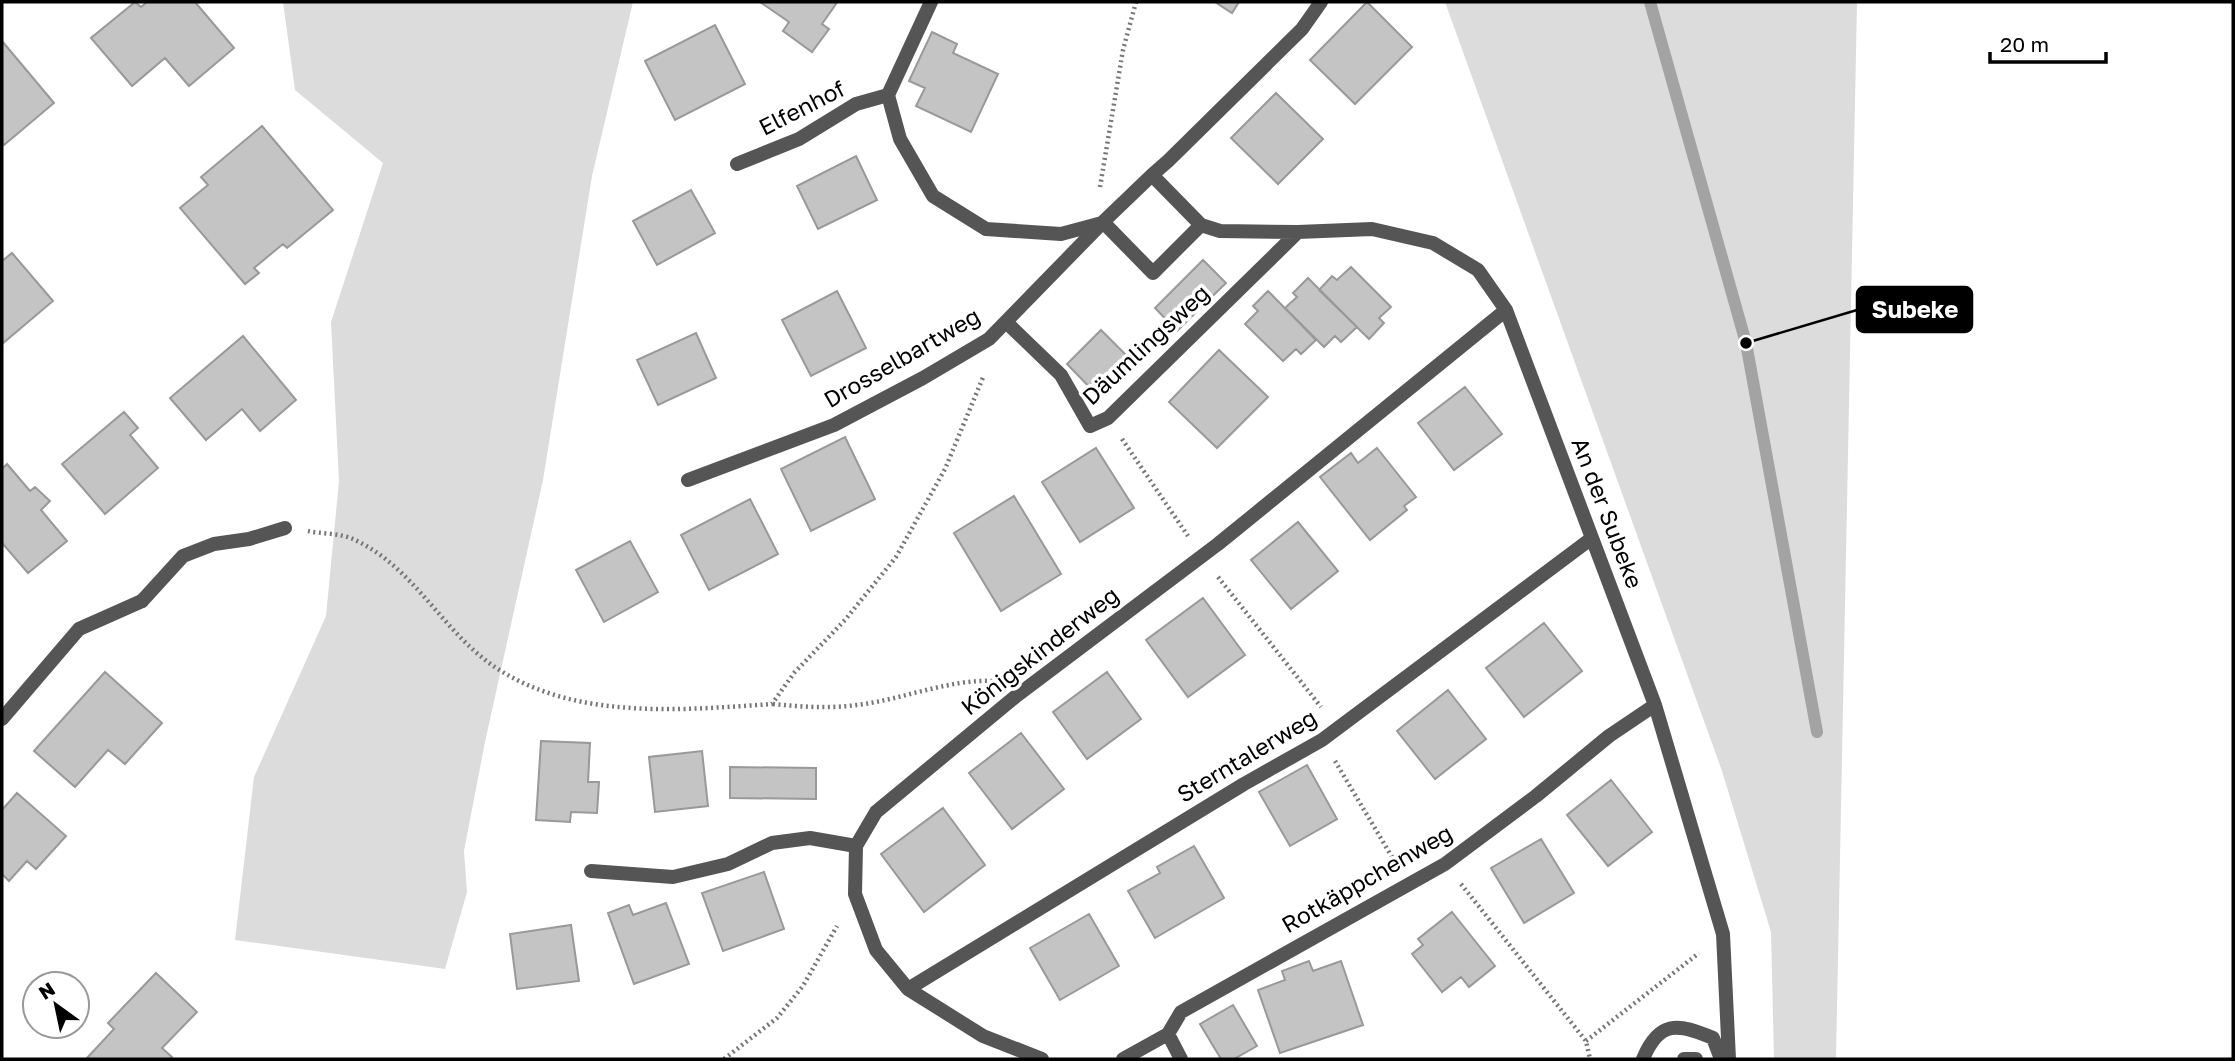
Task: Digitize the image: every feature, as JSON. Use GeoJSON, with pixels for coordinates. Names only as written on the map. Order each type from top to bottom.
{"type":"FeatureCollection","features":[{"type":"Feature","properties":{"kind":"street"},"geometry":{"type":"LineString","coordinates":[[931,2],[888,95],[900,139],[933,196],[986,229],[1061,234],[1103,222],[1301,29],[1321,2]]}},
{"type":"Feature","properties":{"kind":"street","name":"Elfenhof"},"geometry":{"type":"LineString","coordinates":[[737,164],[799,139],[856,104],[888,95]]}},
{"type":"Feature","properties":{"kind":"street"},"geometry":{"type":"LineString","coordinates":[[1103,222],[1153,273],[1201,225],[1152,175]]}},
{"type":"Feature","properties":{"kind":"street","name":"Drosselbartweg"},"geometry":{"type":"LineString","coordinates":[[688,480],[834,425],[989,339],[1103,222]]}},
{"type":"Feature","properties":{"kind":"street","name":"An der Subeke"},"geometry":{"type":"LineString","coordinates":[[1201,225],[1220,231],[1372,229],[1433,243],[1478,270],[1506,310],[1655,705],[1723,934],[1729,1059]]}},
{"type":"Feature","properties":{"kind":"street","name":"Däumlingsweg"},"geometry":{"type":"LineString","coordinates":[[1006,322],[1061,375],[1090,426],[1108,418],[1298,232]]}},
{"type":"Feature","properties":{"kind":"street","name":"Königskinderweg"},"geometry":{"type":"LineString","coordinates":[[1042,1059],[983,1037],[908,989],[876,950],[855,894],[856,846],[876,812],[1015,697],[1218,544],[1506,310]]}},
{"type":"Feature","properties":{"kind":"street"},"geometry":{"type":"LineString","coordinates":[[2,719],[79,629],[142,601],[183,556],[214,544],[249,539],[285,528]]}},
{"type":"Feature","properties":{"kind":"street","name":"Sterntalerweg"},"geometry":{"type":"LineString","coordinates":[[908,989],[1244,784],[1322,740],[1592,538]]}},
{"type":"Feature","properties":{"kind":"street","name":"Rotkäppchenweg"},"geometry":{"type":"LineString","coordinates":[[1168,1034],[1181,1012],[1445,864],[1536,796],[1609,736],[1655,705]]}},
{"type":"Feature","properties":{"kind":"street"},"geometry":{"type":"LineString","coordinates":[[591,871],[673,877],[729,864],[772,843],[810,838],[856,846]]}},
{"type":"Feature","properties":{"kind":"street"},"geometry":{"type":"LineString","coordinates":[[1643,1059],[1651,1040],[1659,1034],[1667,1029],[1689,1028],[1713,1038],[1721,1059]]}},
{"type":"Feature","properties":{"kind":"street"},"geometry":{"type":"LineString","coordinates":[[1123,1059],[1168,1034],[1181,1059]]}},
{"type":"Feature","properties":{"kind":"street"},"geometry":{"type":"LineString","coordinates":[[1684,1059],[1696,1059]]}},
{"type":"Feature","properties":{"kind":"path"},"geometry":{"type":"LineString","coordinates":[[1103,222],[1099,196],[1123,50],[1136,2]]}},
{"type":"Feature","properties":{"kind":"path"},"geometry":{"type":"LineString","coordinates":[[772,704],[794,673],[845,620],[896,557],[945,469],[985,371],[989,339]]}},
{"type":"Feature","properties":{"kind":"path"},"geometry":{"type":"LineString","coordinates":[[1108,418],[1170,509]]}},
{"type":"Feature","properties":{"kind":"path"},"geometry":{"type":"LineString","coordinates":[[285,528],[353,538],[390,561],[413,583],[463,641],[501,671],[558,698],[615,706],[691,709],[772,704],[811,708],[863,704],[973,680],[994,682],[1015,697]]}},
{"type":"Feature","properties":{"kind":"path"},"geometry":{"type":"LineString","coordinates":[[1218,576],[1337,728]]}},
{"type":"Feature","properties":{"kind":"path"},"geometry":{"type":"LineString","coordinates":[[1322,740],[1382,839]]}},
{"type":"Feature","properties":{"kind":"path"},"geometry":{"type":"LineString","coordinates":[[1445,864],[1586,1041],[1590,1059]]}},
{"type":"Feature","properties":{"kind":"path"},"geometry":{"type":"LineString","coordinates":[[724,1059],[777,1018],[803,986],[855,894]]}},
{"type":"Feature","properties":{"kind":"path"},"geometry":{"type":"LineString","coordinates":[[1586,1041],[1723,934]]}},
{"type":"Feature","properties":{"kind":"shaded area"},"geometry":{"type":"Polygon","coordinates":[[[283,2],[633,2],[592,176],[543,480],[485,742],[464,851],[467,892],[445,969],[235,940],[254,777],[326,616],[339,481],[331,322],[383,163],[295,90],[283,2]]]}},
{"type":"Feature","properties":{"kind":"shaded area"},"geometry":{"type":"Polygon","coordinates":[[[1445,2],[1857,2],[1836,1059],[1774,1059],[1771,932],[1722,771],[1445,2]]]}},
{"type":"Feature","properties":{"kind":"building"},"geometry":{"type":"Polygon","coordinates":[[[135,2],[141,7],[147,2],[195,2],[234,48],[189,86],[165,58],[132,86],[91,38],[135,2]]]}},
{"type":"Feature","properties":{"kind":"building"},"geometry":{"type":"Polygon","coordinates":[[[760,2],[836,4],[822,24],[829,29],[812,52],[783,31],[789,22],[760,2]]]}},
{"type":"Feature","properties":{"kind":"building"},"geometry":{"type":"Polygon","coordinates":[[[1215,2],[1239,2],[1232,13],[1215,2]]]}},
{"type":"Feature","properties":{"kind":"building"},"geometry":{"type":"Polygon","coordinates":[[[1367,2],[1412,47],[1355,104],[1310,60],[1367,2]]]}},
{"type":"Feature","properties":{"kind":"building"},"geometry":{"type":"Polygon","coordinates":[[[715,25],[745,84],[675,120],[645,61],[715,25]]]}},
{"type":"Feature","properties":{"kind":"building"},"geometry":{"type":"Polygon","coordinates":[[[932,32],[957,44],[953,53],[998,74],[971,132],[916,106],[925,88],[909,81],[932,32]]]}},
{"type":"Feature","properties":{"kind":"building"},"geometry":{"type":"Polygon","coordinates":[[[2,41],[54,103],[4,145],[2,142],[2,41]]]}},
{"type":"Feature","properties":{"kind":"building"},"geometry":{"type":"Polygon","coordinates":[[[1276,93],[1323,139],[1278,184],[1231,138],[1276,93]]]}},
{"type":"Feature","properties":{"kind":"building"},"geometry":{"type":"Polygon","coordinates":[[[262,126],[333,210],[287,248],[283,244],[254,268],[259,273],[245,284],[180,208],[208,185],[201,177],[262,126]]]}},
{"type":"Feature","properties":{"kind":"building"},"geometry":{"type":"Polygon","coordinates":[[[856,156],[877,200],[818,229],[797,186],[856,156]]]}},
{"type":"Feature","properties":{"kind":"building"},"geometry":{"type":"Polygon","coordinates":[[[691,190],[715,233],[657,265],[633,221],[691,190]]]}},
{"type":"Feature","properties":{"kind":"building"},"geometry":{"type":"Polygon","coordinates":[[[12,253],[53,301],[2,344],[2,261],[12,253]]]}},
{"type":"Feature","properties":{"kind":"building"},"geometry":{"type":"Polygon","coordinates":[[[1203,260],[1226,283],[1177,331],[1155,308],[1203,260]]]}},
{"type":"Feature","properties":{"kind":"building"},"geometry":{"type":"Polygon","coordinates":[[[1351,267],[1391,307],[1379,318],[1384,323],[1369,339],[1319,290],[1332,276],[1337,280],[1351,267]]]}},
{"type":"Feature","properties":{"kind":"building"},"geometry":{"type":"Polygon","coordinates":[[[1308,278],[1357,327],[1341,342],[1335,336],[1324,347],[1285,308],[1297,297],[1293,293],[1308,278]]]}},
{"type":"Feature","properties":{"kind":"building"},"geometry":{"type":"Polygon","coordinates":[[[837,291],[866,348],[811,376],[782,320],[837,291]]]}},
{"type":"Feature","properties":{"kind":"building"},"geometry":{"type":"Polygon","coordinates":[[[1268,291],[1316,340],[1301,354],[1296,349],[1283,361],[1245,324],[1258,311],[1253,306],[1268,291]]]}},
{"type":"Feature","properties":{"kind":"building"},"geometry":{"type":"Polygon","coordinates":[[[1101,330],[1134,363],[1099,397],[1067,364],[1101,330]]]}},
{"type":"Feature","properties":{"kind":"building"},"geometry":{"type":"Polygon","coordinates":[[[696,333],[716,378],[658,405],[637,360],[696,333]]]}},
{"type":"Feature","properties":{"kind":"building"},"geometry":{"type":"Polygon","coordinates":[[[243,336],[296,400],[260,431],[242,409],[206,440],[170,398],[243,336]]]}},
{"type":"Feature","properties":{"kind":"building"},"geometry":{"type":"Polygon","coordinates":[[[1219,350],[1268,397],[1217,448],[1169,402],[1219,350]]]}},
{"type":"Feature","properties":{"kind":"building"},"geometry":{"type":"Polygon","coordinates":[[[1465,387],[1502,434],[1454,470],[1418,423],[1465,387]]]}},
{"type":"Feature","properties":{"kind":"building"},"geometry":{"type":"Polygon","coordinates":[[[124,412],[138,428],[130,435],[158,468],[105,514],[62,464],[124,412]]]}},
{"type":"Feature","properties":{"kind":"building"},"geometry":{"type":"Polygon","coordinates":[[[845,437],[875,499],[811,531],[781,469],[845,437]]]}},
{"type":"Feature","properties":{"kind":"building"},"geometry":{"type":"Polygon","coordinates":[[[1096,448],[1134,508],[1080,542],[1042,482],[1096,448]]]}},
{"type":"Feature","properties":{"kind":"building"},"geometry":{"type":"Polygon","coordinates":[[[1377,448],[1416,497],[1404,506],[1407,510],[1370,540],[1320,477],[1351,453],[1358,463],[1377,448]]]}},
{"type":"Feature","properties":{"kind":"building"},"geometry":{"type":"Polygon","coordinates":[[[7,464],[30,491],[35,487],[50,501],[41,510],[67,541],[28,573],[2,543],[2,469],[7,464]]]}},
{"type":"Feature","properties":{"kind":"building"},"geometry":{"type":"Polygon","coordinates":[[[1014,496],[1061,574],[1001,611],[954,533],[1014,496]]]}},
{"type":"Feature","properties":{"kind":"building"},"geometry":{"type":"Polygon","coordinates":[[[750,499],[778,554],[709,590],[681,535],[750,499]]]}},
{"type":"Feature","properties":{"kind":"building"},"geometry":{"type":"Polygon","coordinates":[[[1298,522],[1338,571],[1291,609],[1251,560],[1298,522]]]}},
{"type":"Feature","properties":{"kind":"building"},"geometry":{"type":"Polygon","coordinates":[[[630,541],[658,592],[604,622],[576,570],[630,541]]]}},
{"type":"Feature","properties":{"kind":"building"},"geometry":{"type":"Polygon","coordinates":[[[1203,598],[1245,655],[1188,697],[1146,640],[1203,598]]]}},
{"type":"Feature","properties":{"kind":"building"},"geometry":{"type":"Polygon","coordinates":[[[1544,623],[1582,671],[1524,717],[1486,668],[1544,623]]]}},
{"type":"Feature","properties":{"kind":"building"},"geometry":{"type":"Polygon","coordinates":[[[105,672],[162,723],[125,764],[108,750],[75,787],[34,751],[105,672]]]}},
{"type":"Feature","properties":{"kind":"building"},"geometry":{"type":"Polygon","coordinates":[[[1107,672],[1141,719],[1087,759],[1053,712],[1107,672]]]}},
{"type":"Feature","properties":{"kind":"building"},"geometry":{"type":"Polygon","coordinates":[[[1448,690],[1486,739],[1435,779],[1397,731],[1448,690]]]}},
{"type":"Feature","properties":{"kind":"building"},"geometry":{"type":"Polygon","coordinates":[[[1021,733],[1064,789],[1012,829],[969,773],[1021,733]]]}},
{"type":"Feature","properties":{"kind":"building"},"geometry":{"type":"Polygon","coordinates":[[[541,741],[590,743],[588,782],[599,782],[597,813],[571,812],[570,822],[536,820],[541,741]]]}},
{"type":"Feature","properties":{"kind":"building"},"geometry":{"type":"Polygon","coordinates":[[[702,751],[708,806],[655,812],[649,757],[702,751]]]}},
{"type":"Feature","properties":{"kind":"building"},"geometry":{"type":"Polygon","coordinates":[[[1307,765],[1337,819],[1290,846],[1259,792],[1307,765]]]}},
{"type":"Feature","properties":{"kind":"building"},"geometry":{"type":"Polygon","coordinates":[[[730,767],[816,768],[816,799],[730,798],[730,767]]]}},
{"type":"Feature","properties":{"kind":"building"},"geometry":{"type":"Polygon","coordinates":[[[1611,780],[1652,832],[1608,866],[1567,815],[1611,780]]]}},
{"type":"Feature","properties":{"kind":"building"},"geometry":{"type":"Polygon","coordinates":[[[17,793],[66,836],[36,869],[27,861],[9,881],[2,874],[2,810],[17,793]]]}},
{"type":"Feature","properties":{"kind":"building"},"geometry":{"type":"Polygon","coordinates":[[[943,808],[985,865],[924,912],[881,854],[943,808]]]}},
{"type":"Feature","properties":{"kind":"building"},"geometry":{"type":"Polygon","coordinates":[[[1541,839],[1574,893],[1524,923],[1491,868],[1541,839]]]}},
{"type":"Feature","properties":{"kind":"building"},"geometry":{"type":"Polygon","coordinates":[[[1194,846],[1224,898],[1155,938],[1128,891],[1160,873],[1157,867],[1194,846]]]}},
{"type":"Feature","properties":{"kind":"building"},"geometry":{"type":"Polygon","coordinates":[[[764,872],[784,929],[723,951],[702,893],[764,872]]]}},
{"type":"Feature","properties":{"kind":"building"},"geometry":{"type":"Polygon","coordinates":[[[666,903],[689,964],[634,984],[608,913],[629,905],[633,915],[666,903]]]}},
{"type":"Feature","properties":{"kind":"building"},"geometry":{"type":"Polygon","coordinates":[[[1452,912],[1495,966],[1469,987],[1461,977],[1442,992],[1412,954],[1423,945],[1418,939],[1452,912]]]}},
{"type":"Feature","properties":{"kind":"building"},"geometry":{"type":"Polygon","coordinates":[[[1089,914],[1119,966],[1060,1000],[1030,948],[1089,914]]]}},
{"type":"Feature","properties":{"kind":"building"},"geometry":{"type":"Polygon","coordinates":[[[571,925],[579,981],[517,989],[510,934],[571,925]]]}},
{"type":"Feature","properties":{"kind":"building"},"geometry":{"type":"Polygon","coordinates":[[[1309,961],[1313,971],[1341,961],[1363,1025],[1280,1053],[1258,990],[1285,980],[1282,971],[1309,961]]]}},
{"type":"Feature","properties":{"kind":"building"},"geometry":{"type":"Polygon","coordinates":[[[156,973],[197,1012],[162,1048],[172,1057],[86,1059],[114,1029],[108,1023],[156,973]]]}},
{"type":"Feature","properties":{"kind":"building"},"geometry":{"type":"Polygon","coordinates":[[[1233,1005],[1257,1046],[1234,1059],[1221,1059],[1200,1024],[1233,1005]]]}},
{"type":"Feature","properties":{"kind":"waterway"},"geometry":{"type":"LineString","coordinates":[[1650,2],[1746,343],[1817,732]]}},
{"type":"Feature","properties":{"kind":"place","name":"Subeke"},"geometry":{"type":"Point","coordinates":[1746,343]}}]}
